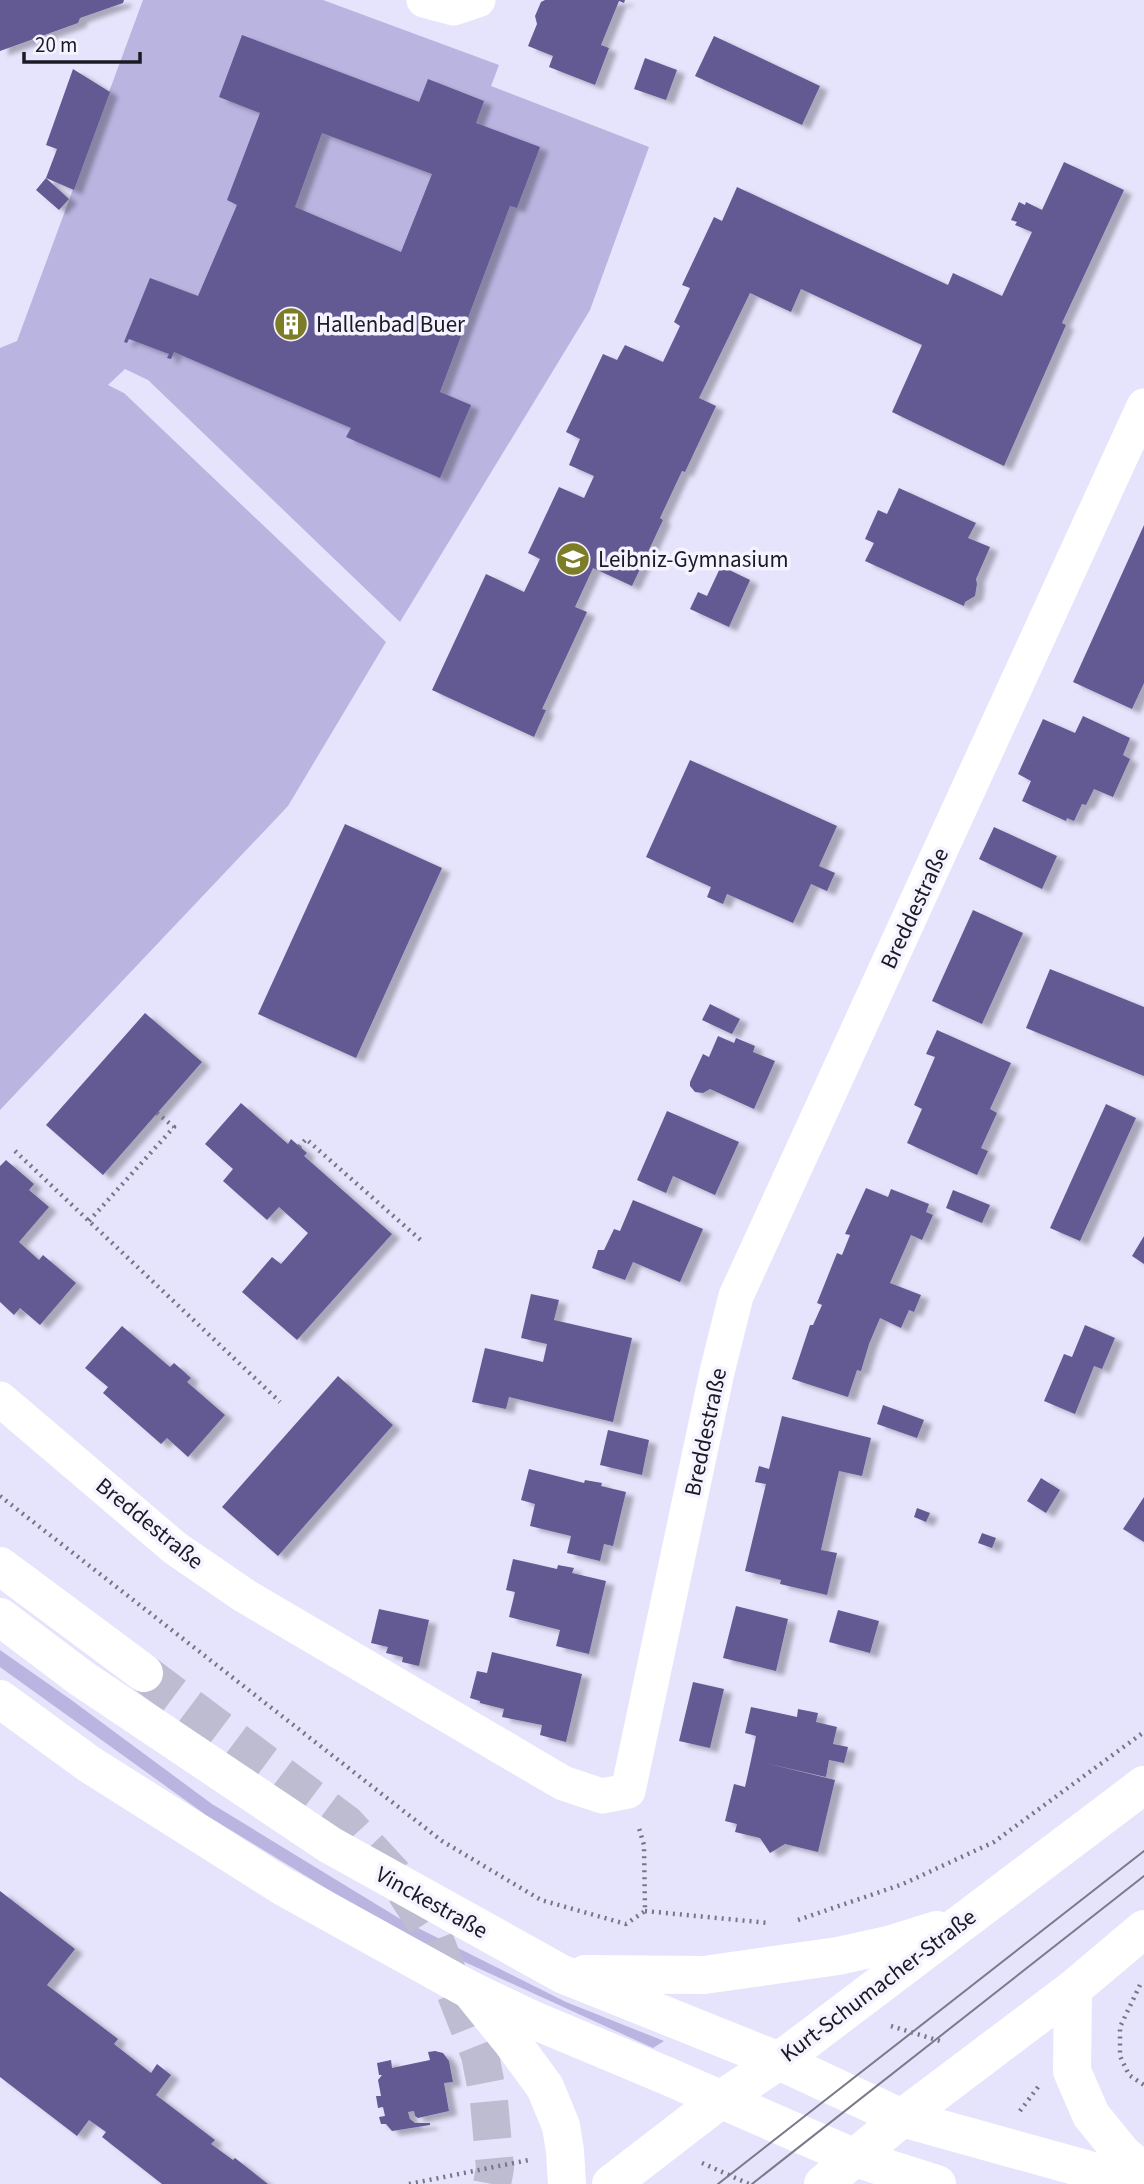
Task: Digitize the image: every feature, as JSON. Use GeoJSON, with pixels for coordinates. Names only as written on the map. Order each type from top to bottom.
{"type":"FeatureCollection","features":[{"type":"Feature","properties":{"kind":"main road"},"geometry":{"type":"LineString","coordinates":[[0,1566],[144,1673]]}},
{"type":"Feature","properties":{"kind":"main road","name":"Vinckestraße"},"geometry":{"type":"LineString","coordinates":[[0,1617],[81,1678],[330,1845],[562,1974],[779,2061],[902,2118],[1093,2171],[1144,2180]]}},
{"type":"Feature","properties":{"kind":"main road"},"geometry":{"type":"LineString","coordinates":[[0,1699],[89,1765],[282,1886],[470,1990],[531,2019],[855,2158],[937,2184]]}},
{"type":"Feature","properties":{"kind":"main road","name":"Kurt-Schumacher-Straße"},"geometry":{"type":"LineString","coordinates":[[611,2184],[720,2100],[779,2061],[1144,1785]]}},
{"type":"Feature","properties":{"kind":"main road"},"geometry":{"type":"LineString","coordinates":[[562,1974],[704,1975],[838,1956],[892,1944],[959,1923]]}},
{"type":"Feature","properties":{"kind":"main road"},"geometry":{"type":"LineString","coordinates":[[822,2184],[902,2118],[1073,1989],[1144,1929]]}},
{"type":"Feature","properties":{"kind":"main road"},"geometry":{"type":"LineString","coordinates":[[1073,1989],[1072,2071],[1091,2116],[1122,2153],[1144,2173]]}},
{"type":"Feature","properties":{"kind":"main road"},"geometry":{"type":"LineString","coordinates":[[470,1990],[545,2087],[561,2126],[567,2184]]}},
{"type":"Feature","properties":{"kind":"street"},"geometry":{"type":"LineString","coordinates":[[424,0],[454,8],[474,2]]}},
{"type":"Feature","properties":{"kind":"street","name":"Breddestraße"},"geometry":{"type":"LineString","coordinates":[[0,1399],[175,1548],[245,1596],[563,1783],[602,1796],[628,1791],[736,1296],[1144,406]]}},
{"type":"Feature","properties":{"kind":"path"},"geometry":{"type":"LineString","coordinates":[[89,1221],[174,1127],[158,1113]]}},
{"type":"Feature","properties":{"kind":"path"},"geometry":{"type":"LineString","coordinates":[[299,1147],[306,1139],[424,1243]]}},
{"type":"Feature","properties":{"kind":"path"},"geometry":{"type":"LineString","coordinates":[[15,1151],[280,1402]]}},
{"type":"Feature","properties":{"kind":"path"},"geometry":{"type":"LineString","coordinates":[[0,1496],[442,1841],[541,1900],[626,1924],[645,1911],[778,1923]]}},
{"type":"Feature","properties":{"kind":"path"},"geometry":{"type":"LineString","coordinates":[[788,1923],[903,1884],[994,1842],[1144,1732]]}},
{"type":"Feature","properties":{"kind":"path"},"geometry":{"type":"LineString","coordinates":[[628,1791],[644,1845],[645,1911]]}},
{"type":"Feature","properties":{"kind":"path"},"geometry":{"type":"LineString","coordinates":[[1144,1982],[1140,1985],[1120,2027],[1120,2056],[1129,2075],[1144,2085]]}},
{"type":"Feature","properties":{"kind":"shaded area"},"geometry":{"type":"Polygon","coordinates":[[[143,0],[323,0],[499,65],[491,86],[649,147],[590,310],[400,622],[148,380],[125,369],[108,385],[124,393],[386,642],[288,806],[0,1110],[0,348],[17,341],[143,0]]]}},
{"type":"Feature","properties":{"kind":"shaded area"},"geometry":{"type":"Polygon","coordinates":[[[0,1650],[212,1804],[402,1920],[566,2002],[664,2041],[653,2048],[421,1942],[342,1898],[206,1815],[11,1675],[0,1667],[0,1650]]]}},
{"type":"Feature","properties":{"kind":"building"},"geometry":{"type":"Polygon","coordinates":[[[0,0],[124,0],[123,3],[80,18],[78,23],[0,51],[0,0]]]}},
{"type":"Feature","properties":{"kind":"building"},"geometry":{"type":"Polygon","coordinates":[[[625,0],[624,3],[619,1],[601,45],[609,48],[595,85],[549,67],[553,56],[528,46],[537,24],[535,16],[541,2],[625,0]]]}},
{"type":"Feature","properties":{"kind":"building"},"geometry":{"type":"Polygon","coordinates":[[[242,35],[419,102],[428,79],[484,101],[476,123],[540,147],[517,208],[510,206],[440,392],[471,405],[440,478],[346,437],[351,428],[174,352],[171,359],[167,358],[169,354],[129,339],[127,343],[124,342],[150,278],[198,296],[237,205],[227,200],[260,113],[219,97],[242,35]],[[322,133],[295,207],[401,252],[432,174],[322,133]]]}},
{"type":"Feature","properties":{"kind":"building"},"geometry":{"type":"Polygon","coordinates":[[[714,36],[820,86],[802,125],[695,76],[714,36]]]}},
{"type":"Feature","properties":{"kind":"building"},"geometry":{"type":"Polygon","coordinates":[[[645,58],[677,70],[666,100],[634,89],[645,58]]]}},
{"type":"Feature","properties":{"kind":"building"},"geometry":{"type":"Polygon","coordinates":[[[73,69],[110,92],[74,190],[46,178],[57,149],[46,145],[73,69]]]}},
{"type":"Feature","properties":{"kind":"building"},"geometry":{"type":"Polygon","coordinates":[[[1064,162],[1124,190],[1062,323],[1066,325],[1004,466],[892,412],[922,345],[801,289],[791,312],[750,293],[699,398],[716,406],[660,518],[663,520],[632,586],[593,568],[575,607],[587,612],[542,709],[546,710],[534,737],[432,690],[486,574],[524,592],[540,559],[528,553],[559,487],[584,498],[594,476],[569,465],[580,439],[566,432],[603,354],[617,360],[625,345],[663,362],[680,326],[674,322],[690,288],[682,285],[714,217],[722,221],[737,187],[948,285],[953,273],[1002,296],[1032,232],[1015,225],[1017,222],[1011,220],[1019,202],[1025,205],[1026,202],[1042,210],[1064,162]]]}},
{"type":"Feature","properties":{"kind":"building"},"geometry":{"type":"Polygon","coordinates":[[[46,178],[69,199],[59,210],[36,190],[46,178]]]}},
{"type":"Feature","properties":{"kind":"building"},"geometry":{"type":"Polygon","coordinates":[[[899,488],[976,523],[968,538],[990,547],[976,579],[975,596],[965,602],[964,606],[865,561],[874,543],[865,539],[878,510],[887,514],[899,488]]]}},
{"type":"Feature","properties":{"kind":"building"},"geometry":{"type":"Polygon","coordinates":[[[1144,525],[1144,683],[1132,709],[1073,682],[1144,525]]]}},
{"type":"Feature","properties":{"kind":"building"},"geometry":{"type":"Polygon","coordinates":[[[721,566],[750,580],[729,627],[690,609],[698,592],[707,596],[721,566]]]}},
{"type":"Feature","properties":{"kind":"building"},"geometry":{"type":"Polygon","coordinates":[[[1083,716],[1130,738],[1123,755],[1130,759],[1113,797],[1094,789],[1086,805],[1082,804],[1074,821],[1067,818],[1066,821],[1022,801],[1031,781],[1018,774],[1043,719],[1075,733],[1083,716]]]}},
{"type":"Feature","properties":{"kind":"building"},"geometry":{"type":"Polygon","coordinates":[[[690,760],[837,826],[819,866],[835,873],[827,891],[811,884],[793,923],[727,894],[723,904],[707,897],[711,887],[646,857],[690,760]]]}},
{"type":"Feature","properties":{"kind":"building"},"geometry":{"type":"Polygon","coordinates":[[[345,824],[442,868],[356,1058],[258,1014],[345,824]]]}},
{"type":"Feature","properties":{"kind":"building"},"geometry":{"type":"Polygon","coordinates":[[[994,827],[1057,856],[1042,889],[979,859],[994,827]]]}},
{"type":"Feature","properties":{"kind":"building"},"geometry":{"type":"Polygon","coordinates":[[[973,910],[1023,933],[982,1024],[932,1001],[973,910]]]}},
{"type":"Feature","properties":{"kind":"building"},"geometry":{"type":"Polygon","coordinates":[[[1050,969],[1144,1007],[1144,1076],[1026,1028],[1050,969]]]}},
{"type":"Feature","properties":{"kind":"building"},"geometry":{"type":"Polygon","coordinates":[[[710,1004],[740,1019],[732,1034],[702,1020],[710,1004]]]}},
{"type":"Feature","properties":{"kind":"building"},"geometry":{"type":"Polygon","coordinates":[[[145,1013],[202,1062],[103,1175],[46,1125],[145,1013]]]}},
{"type":"Feature","properties":{"kind":"building"},"geometry":{"type":"Polygon","coordinates":[[[937,1030],[1011,1063],[990,1109],[997,1113],[981,1148],[988,1151],[977,1175],[907,1143],[922,1109],[914,1105],[935,1057],[926,1054],[937,1030]]]}},
{"type":"Feature","properties":{"kind":"building"},"geometry":{"type":"Polygon","coordinates":[[[718,1036],[734,1043],[736,1038],[755,1046],[753,1052],[775,1061],[754,1109],[710,1089],[703,1093],[695,1092],[690,1086],[703,1054],[709,1057],[718,1036]]]}},
{"type":"Feature","properties":{"kind":"building"},"geometry":{"type":"Polygon","coordinates":[[[241,1103],[288,1144],[291,1139],[307,1153],[304,1156],[392,1234],[297,1340],[242,1292],[272,1257],[281,1264],[308,1233],[279,1207],[267,1220],[223,1181],[233,1169],[205,1144],[241,1103]]]}},
{"type":"Feature","properties":{"kind":"building"},"geometry":{"type":"Polygon","coordinates":[[[1106,1104],[1136,1118],[1080,1241],[1050,1228],[1106,1104]]]}},
{"type":"Feature","properties":{"kind":"building"},"geometry":{"type":"Polygon","coordinates":[[[667,1111],[739,1142],[715,1195],[673,1176],[666,1193],[637,1180],[667,1111]]]}},
{"type":"Feature","properties":{"kind":"building"},"geometry":{"type":"Polygon","coordinates":[[[6,1160],[34,1184],[29,1190],[49,1207],[19,1242],[39,1260],[43,1255],[76,1283],[40,1325],[20,1308],[14,1315],[0,1302],[0,1166],[6,1160]]]}},
{"type":"Feature","properties":{"kind":"building"},"geometry":{"type":"Polygon","coordinates":[[[866,1188],[888,1197],[891,1189],[929,1204],[926,1212],[933,1215],[922,1240],[911,1235],[890,1283],[921,1295],[914,1312],[909,1310],[901,1328],[880,1318],[861,1371],[857,1370],[848,1397],[792,1379],[810,1325],[813,1325],[822,1305],[817,1303],[837,1253],[842,1255],[850,1235],[845,1234],[866,1188]]]}},
{"type":"Feature","properties":{"kind":"building"},"geometry":{"type":"Polygon","coordinates":[[[953,1190],[990,1205],[982,1223],[946,1208],[953,1190]]]}},
{"type":"Feature","properties":{"kind":"building"},"geometry":{"type":"Polygon","coordinates":[[[633,1200],[703,1229],[680,1282],[633,1262],[625,1280],[592,1268],[598,1250],[604,1250],[614,1229],[620,1231],[633,1200]]]}},
{"type":"Feature","properties":{"kind":"building"},"geometry":{"type":"Polygon","coordinates":[[[1144,1236],[1144,1264],[1132,1256],[1144,1236]]]}},
{"type":"Feature","properties":{"kind":"building"},"geometry":{"type":"Polygon","coordinates":[[[531,1294],[559,1300],[554,1320],[632,1338],[613,1422],[509,1397],[506,1409],[472,1402],[485,1348],[543,1362],[547,1344],[521,1338],[531,1294]]]}},
{"type":"Feature","properties":{"kind":"building"},"geometry":{"type":"Polygon","coordinates":[[[1085,1325],[1115,1338],[1102,1369],[1094,1366],[1075,1414],[1044,1401],[1064,1354],[1072,1357],[1085,1325]]]}},
{"type":"Feature","properties":{"kind":"building"},"geometry":{"type":"Polygon","coordinates":[[[122,1326],[170,1367],[174,1363],[181,1369],[191,1378],[187,1382],[225,1415],[188,1457],[167,1438],[161,1444],[103,1393],[108,1387],[85,1368],[122,1326]]]}},
{"type":"Feature","properties":{"kind":"building"},"geometry":{"type":"Polygon","coordinates":[[[338,1376],[393,1425],[278,1556],[222,1507],[338,1376]]]}},
{"type":"Feature","properties":{"kind":"building"},"geometry":{"type":"Polygon","coordinates":[[[883,1405],[924,1420],[917,1438],[877,1424],[883,1405]]]}},
{"type":"Feature","properties":{"kind":"building"},"geometry":{"type":"Polygon","coordinates":[[[782,1416],[871,1438],[862,1476],[839,1471],[821,1550],[837,1553],[827,1595],[780,1584],[781,1580],[745,1571],[766,1484],[755,1482],[759,1466],[769,1469],[782,1416]]]}},
{"type":"Feature","properties":{"kind":"building"},"geometry":{"type":"Polygon","coordinates":[[[608,1430],[649,1440],[642,1475],[600,1465],[608,1430]]]}},
{"type":"Feature","properties":{"kind":"building"},"geometry":{"type":"Polygon","coordinates":[[[529,1469],[584,1483],[585,1480],[602,1483],[601,1486],[626,1492],[613,1546],[604,1544],[600,1561],[567,1553],[571,1536],[530,1526],[535,1504],[521,1500],[529,1469]]]}},
{"type":"Feature","properties":{"kind":"building"},"geometry":{"type":"Polygon","coordinates":[[[1041,1478],[1060,1490],[1046,1513],[1027,1501],[1041,1478]]]}},
{"type":"Feature","properties":{"kind":"building"},"geometry":{"type":"Polygon","coordinates":[[[1144,1497],[1144,1542],[1123,1529],[1144,1497]]]}},
{"type":"Feature","properties":{"kind":"building"},"geometry":{"type":"Polygon","coordinates":[[[917,1508],[930,1513],[926,1522],[914,1517],[917,1508]]]}},
{"type":"Feature","properties":{"kind":"building"},"geometry":{"type":"Polygon","coordinates":[[[982,1533],[996,1538],[992,1548],[978,1543],[982,1533]]]}},
{"type":"Feature","properties":{"kind":"building"},"geometry":{"type":"Polygon","coordinates":[[[513,1559],[557,1569],[558,1565],[574,1568],[572,1573],[606,1581],[589,1654],[556,1646],[560,1630],[509,1617],[515,1592],[506,1590],[513,1559]]]}},
{"type":"Feature","properties":{"kind":"building"},"geometry":{"type":"Polygon","coordinates":[[[736,1606],[788,1619],[776,1671],[723,1658],[736,1606]]]}},
{"type":"Feature","properties":{"kind":"building"},"geometry":{"type":"Polygon","coordinates":[[[379,1609],[429,1620],[419,1666],[402,1662],[403,1657],[386,1653],[388,1647],[371,1643],[379,1609]]]}},
{"type":"Feature","properties":{"kind":"building"},"geometry":{"type":"Polygon","coordinates":[[[838,1610],[879,1621],[870,1653],[829,1642],[838,1610]]]}},
{"type":"Feature","properties":{"kind":"building"},"geometry":{"type":"Polygon","coordinates":[[[492,1652],[582,1674],[566,1742],[540,1735],[542,1725],[502,1717],[504,1709],[470,1698],[477,1671],[487,1673],[492,1652]]]}},
{"type":"Feature","properties":{"kind":"building"},"geometry":{"type":"Polygon","coordinates":[[[693,1682],[724,1689],[710,1748],[679,1741],[693,1682]]]}},
{"type":"Feature","properties":{"kind":"building"},"geometry":{"type":"Polygon","coordinates":[[[751,1707],[797,1717],[798,1709],[818,1713],[816,1722],[837,1727],[833,1744],[848,1747],[844,1763],[829,1760],[826,1777],[765,1763],[835,1780],[818,1852],[785,1844],[770,1853],[760,1838],[735,1832],[737,1824],[725,1821],[734,1784],[745,1787],[756,1736],[745,1733],[751,1707]]]}},
{"type":"Feature","properties":{"kind":"building"},"geometry":{"type":"Polygon","coordinates":[[[0,1891],[75,1949],[47,1985],[118,2039],[114,2044],[151,2073],[157,2064],[171,2075],[156,2095],[215,2140],[211,2144],[233,2160],[235,2158],[268,2184],[162,2184],[102,2137],[106,2132],[89,2120],[77,2136],[0,2077],[0,1891]]]}},
{"type":"Feature","properties":{"kind":"building"},"geometry":{"type":"Polygon","coordinates":[[[428,2052],[443,2053],[449,2061],[453,2082],[444,2083],[449,2111],[418,2118],[414,2111],[408,2112],[415,2123],[430,2125],[392,2131],[386,2124],[381,2124],[379,2117],[385,2116],[383,2107],[378,2108],[376,2096],[381,2096],[378,2080],[382,2075],[379,2075],[377,2063],[391,2060],[392,2068],[430,2060],[428,2052]]]}},
{"type":"Feature","properties":{"kind":"tunnel"},"geometry":{"type":"LineString","coordinates":[[144,1673],[346,1824],[398,1880],[432,1933],[480,2055],[489,2101],[495,2168],[492,2184]]}},
{"type":"Feature","properties":{"kind":"tram line"},"geometry":{"type":"LineString","coordinates":[[718,2184],[1144,1851]]}},
{"type":"Feature","properties":{"kind":"tram line"},"geometry":{"type":"LineString","coordinates":[[752,2184],[1144,1876]]}},
{"type":"Feature","properties":{"kind":"place","name":"Hallenbad Buer"},"geometry":{"type":"Point","coordinates":[291,324]}},
{"type":"Feature","properties":{"kind":"place","name":"Leibniz-Gymnasium"},"geometry":{"type":"Point","coordinates":[573,559]}}]}
